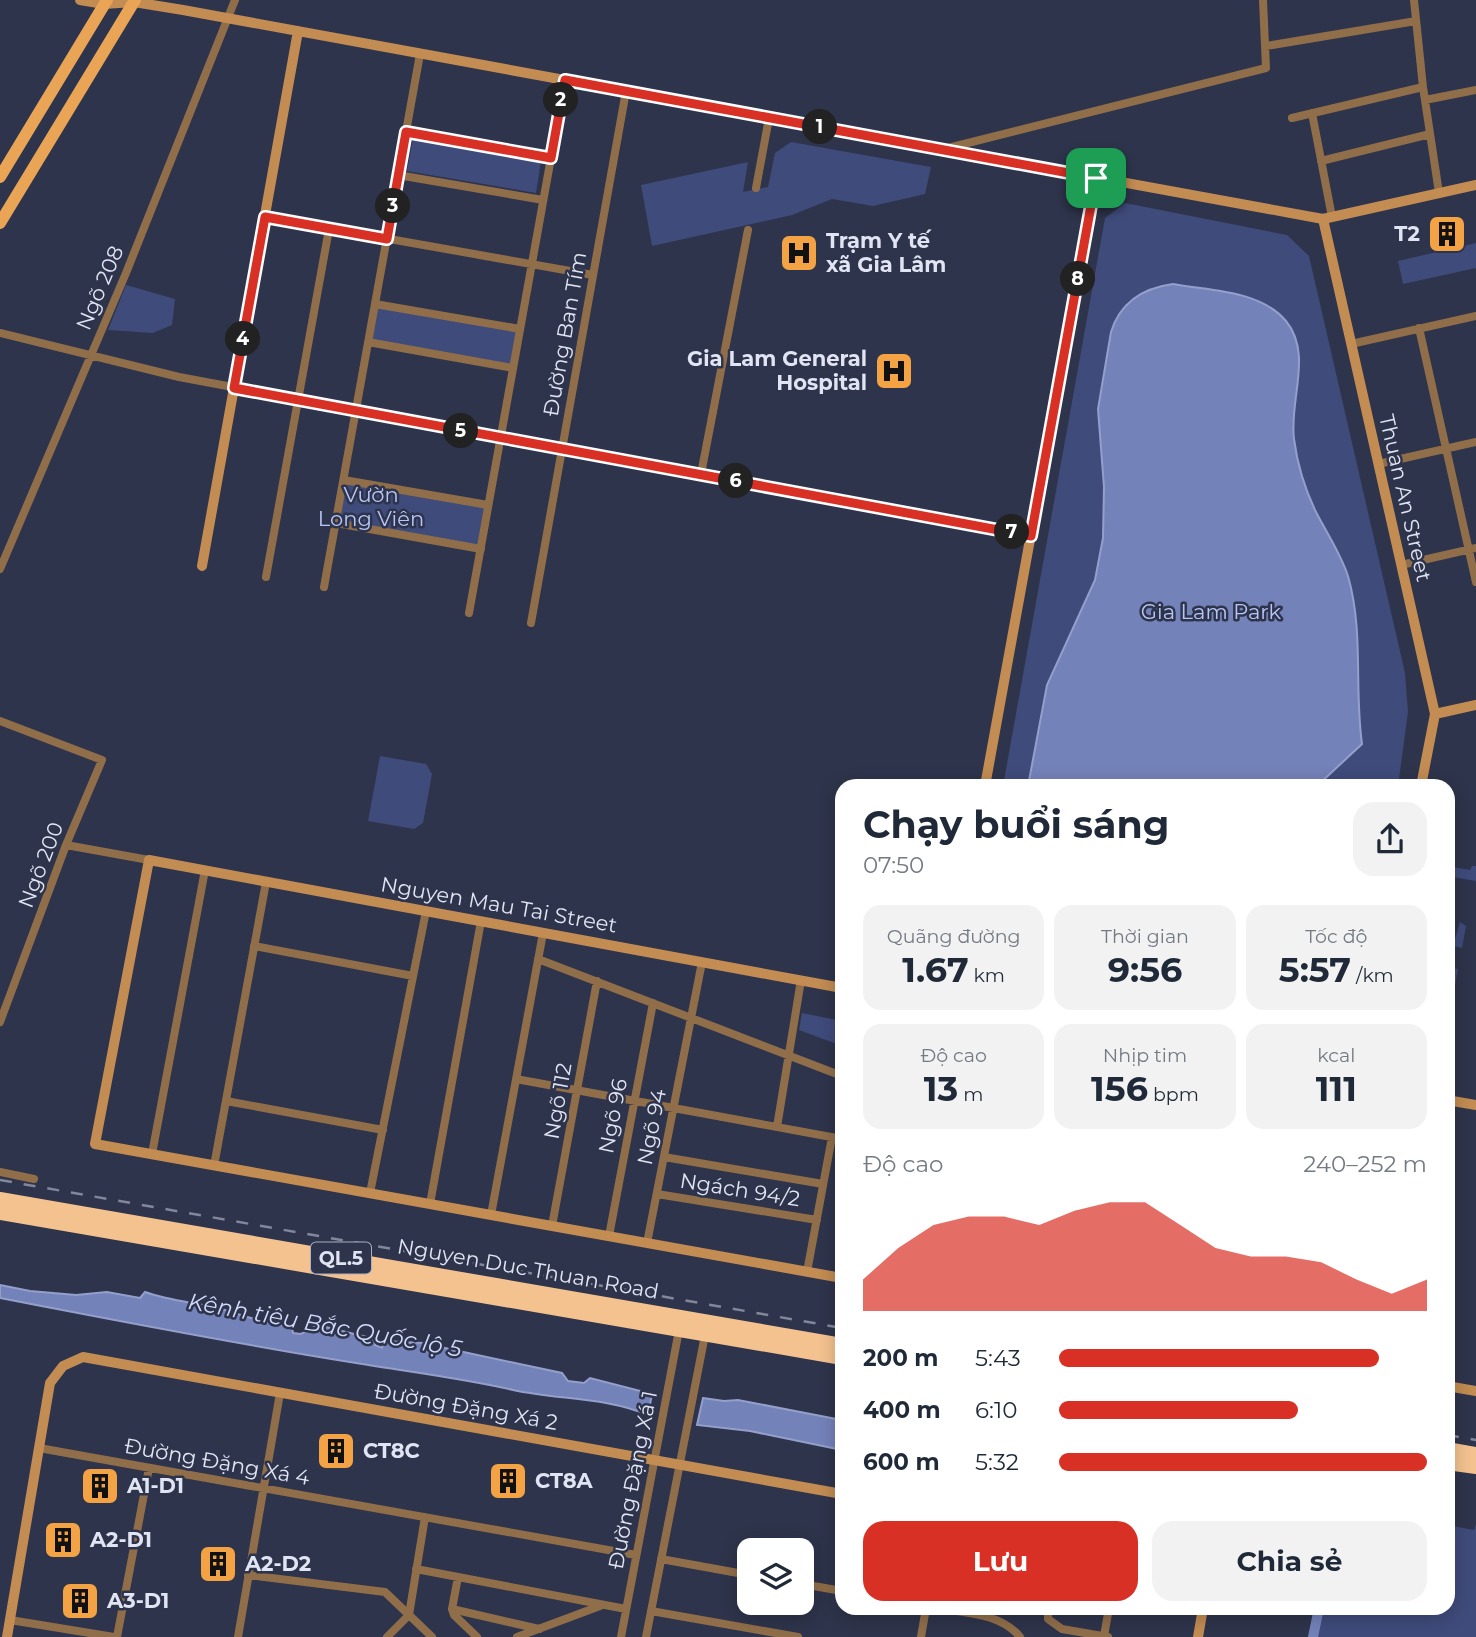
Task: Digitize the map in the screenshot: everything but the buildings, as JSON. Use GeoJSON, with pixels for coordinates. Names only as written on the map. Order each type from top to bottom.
{"type":"FeatureCollection","features":[{"type":"Feature","properties":{"kind":"highway","name":"Nguyen Duc Thuan Road"},"geometry":{"type":"LineString","coordinates":[[0,1199],[680,1324]]}},
{"type":"Feature","properties":{"kind":"highway","name":"Nguyen Duc Thuan Road"},"geometry":{"type":"LineString","coordinates":[[0,1213],[680,1324],[835,1344]]}},
{"type":"Feature","properties":{"kind":"highway","name":"Nguyen Duc Thuan Road"},"geometry":{"type":"LineString","coordinates":[[706,1328],[835,1356]]}},
{"type":"Feature","properties":{"kind":"highway"},"geometry":{"type":"LineString","coordinates":[[1455,1450],[1476,1454]]}},
{"type":"Feature","properties":{"kind":"highway"},"geometry":{"type":"LineString","coordinates":[[1455,1464],[1476,1467]]}},
{"type":"Feature","properties":{"kind":"main road"},"geometry":{"type":"LineString","coordinates":[[0,223],[133,1]]}},
{"type":"Feature","properties":{"kind":"main road"},"geometry":{"type":"LineString","coordinates":[[0,177],[105,2]]}},
{"type":"Feature","properties":{"kind":"street"},"geometry":{"type":"LineString","coordinates":[[80,0],[133,1],[1328,218],[1476,185]]}},
{"type":"Feature","properties":{"kind":"street","name":"Ngõ 208"},"geometry":{"type":"LineString","coordinates":[[0,569],[91,354],[234,0]]}},
{"type":"Feature","properties":{"kind":"street"},"geometry":{"type":"LineString","coordinates":[[943,149],[1266,68],[1263,0]]}},
{"type":"Feature","properties":{"kind":"street"},"geometry":{"type":"LineString","coordinates":[[1414,0],[1424,100],[1439,193]]}},
{"type":"Feature","properties":{"kind":"street"},"geometry":{"type":"LineString","coordinates":[[1266,46],[1416,21]]}},
{"type":"Feature","properties":{"kind":"street"},"geometry":{"type":"LineString","coordinates":[[202,566],[298,31]]}},
{"type":"Feature","properties":{"kind":"street"},"geometry":{"type":"LineString","coordinates":[[324,587],[420,54]]}},
{"type":"Feature","properties":{"kind":"street"},"geometry":{"type":"LineString","coordinates":[[469,613],[565,80]]}},
{"type":"Feature","properties":{"kind":"street"},"geometry":{"type":"LineString","coordinates":[[1292,118],[1423,87]]}},
{"type":"Feature","properties":{"kind":"street"},"geometry":{"type":"LineString","coordinates":[[1424,100],[1476,90]]}},
{"type":"Feature","properties":{"kind":"street","name":"Đường Ban Tím"},"geometry":{"type":"LineString","coordinates":[[531,623],[626,92]]}},
{"type":"Feature","properties":{"kind":"street"},"geometry":{"type":"LineString","coordinates":[[1312,113],[1328,218]]}},
{"type":"Feature","properties":{"kind":"street"},"geometry":{"type":"LineString","coordinates":[[756,188],[769,118]]}},
{"type":"Feature","properties":{"kind":"street"},"geometry":{"type":"LineString","coordinates":[[406,132],[551,158]]}},
{"type":"Feature","properties":{"kind":"street"},"geometry":{"type":"LineString","coordinates":[[1321,161],[1430,134]]}},
{"type":"Feature","properties":{"kind":"street"},"geometry":{"type":"LineString","coordinates":[[398,174],[543,200]]}},
{"type":"Feature","properties":{"kind":"street"},"geometry":{"type":"LineString","coordinates":[[986,779],[1096,178]]}},
{"type":"Feature","properties":{"kind":"street"},"geometry":{"type":"LineString","coordinates":[[265,217],[593,275]]}},
{"type":"Feature","properties":{"kind":"street","name":"Thuan An Street"},"geometry":{"type":"LineString","coordinates":[[1328,218],[1351,344],[1435,714],[1422,779]]}},
{"type":"Feature","properties":{"kind":"street"},"geometry":{"type":"LineString","coordinates":[[266,577],[329,229]]}},
{"type":"Feature","properties":{"kind":"street"},"geometry":{"type":"LineString","coordinates":[[701,474],[748,230]]}},
{"type":"Feature","properties":{"kind":"street"},"geometry":{"type":"LineString","coordinates":[[375,304],[520,329]]}},
{"type":"Feature","properties":{"kind":"street"},"geometry":{"type":"LineString","coordinates":[[1351,344],[1476,316]]}},
{"type":"Feature","properties":{"kind":"street"},"geometry":{"type":"LineString","coordinates":[[1419,328],[1472,549],[1476,582]]}},
{"type":"Feature","properties":{"kind":"street"},"geometry":{"type":"LineString","coordinates":[[0,332],[234,388],[1031,536]]}},
{"type":"Feature","properties":{"kind":"street"},"geometry":{"type":"LineString","coordinates":[[368,342],[513,368]]}},
{"type":"Feature","properties":{"kind":"street"},"geometry":{"type":"LineString","coordinates":[[1378,464],[1476,442]]}},
{"type":"Feature","properties":{"kind":"street"},"geometry":{"type":"LineString","coordinates":[[344,480],[488,505]]}},
{"type":"Feature","properties":{"kind":"street"},"geometry":{"type":"LineString","coordinates":[[336,523],[481,549]]}},
{"type":"Feature","properties":{"kind":"street"},"geometry":{"type":"LineString","coordinates":[[1401,565],[1472,549]]}},
{"type":"Feature","properties":{"kind":"street"},"geometry":{"type":"LineString","coordinates":[[1435,714],[1476,705]]}},
{"type":"Feature","properties":{"kind":"street","name":"Ngõ 200"},"geometry":{"type":"LineString","coordinates":[[0,721],[102,760],[66,845],[0,1022]]}},
{"type":"Feature","properties":{"kind":"street"},"geometry":{"type":"LineString","coordinates":[[66,845],[149,860],[95,1144],[835,1277]]}},
{"type":"Feature","properties":{"kind":"street","name":"Nguyen Mau Tai Street"},"geometry":{"type":"LineString","coordinates":[[149,860],[835,987]]}},
{"type":"Feature","properties":{"kind":"street"},"geometry":{"type":"LineString","coordinates":[[152,1154],[205,870]]}},
{"type":"Feature","properties":{"kind":"street"},"geometry":{"type":"LineString","coordinates":[[214,1166],[266,882]]}},
{"type":"Feature","properties":{"kind":"street"},"geometry":{"type":"LineString","coordinates":[[370,1193],[426,911]]}},
{"type":"Feature","properties":{"kind":"street"},"geometry":{"type":"LineString","coordinates":[[430,1204],[481,921]]}},
{"type":"Feature","properties":{"kind":"street"},"geometry":{"type":"LineString","coordinates":[[491,1215],[543,933]]}},
{"type":"Feature","properties":{"kind":"street"},"geometry":{"type":"LineString","coordinates":[[254,946],[413,975]]}},
{"type":"Feature","properties":{"kind":"street"},"geometry":{"type":"LineString","coordinates":[[538,959],[835,1073]]}},
{"type":"Feature","properties":{"kind":"street","name":"Ngõ 94"},"geometry":{"type":"LineString","coordinates":[[647,1243],[702,962]]}},
{"type":"Feature","properties":{"kind":"street","name":"Ngõ 112"},"geometry":{"type":"LineString","coordinates":[[552,1226],[597,981]]}},
{"type":"Feature","properties":{"kind":"street"},"geometry":{"type":"LineString","coordinates":[[777,1127],[801,981]]}},
{"type":"Feature","properties":{"kind":"street","name":"Ngõ 96"},"geometry":{"type":"LineString","coordinates":[[609,1236],[653,1003]]}},
{"type":"Feature","properties":{"kind":"street"},"geometry":{"type":"LineString","coordinates":[[516,1079],[835,1138]]}},
{"type":"Feature","properties":{"kind":"street"},"geometry":{"type":"LineString","coordinates":[[226,1101],[383,1130]]}},
{"type":"Feature","properties":{"kind":"street"},"geometry":{"type":"LineString","coordinates":[[1455,1101],[1476,1105]]}},
{"type":"Feature","properties":{"kind":"street"},"geometry":{"type":"LineString","coordinates":[[807,1272],[832,1137]]}},
{"type":"Feature","properties":{"kind":"street"},"geometry":{"type":"LineString","coordinates":[[664,1157],[823,1184]]}},
{"type":"Feature","properties":{"kind":"street"},"geometry":{"type":"LineString","coordinates":[[0,1172],[34,1179]]}},
{"type":"Feature","properties":{"kind":"street","name":"Ngách 94/2"},"geometry":{"type":"LineString","coordinates":[[657,1194],[817,1220]]}},
{"type":"Feature","properties":{"kind":"street","name":"Đường Đặng Xá 1"},"geometry":{"type":"LineString","coordinates":[[621,1637],[680,1324]]}},
{"type":"Feature","properties":{"kind":"street","name":"Đường Đặng Xá 1"},"geometry":{"type":"LineString","coordinates":[[646,1637],[706,1328]]}},
{"type":"Feature","properties":{"kind":"street","name":"Đường Đặng Xá 2"},"geometry":{"type":"LineString","coordinates":[[39,1448],[50,1382],[63,1366],[83,1357],[835,1493]]}},
{"type":"Feature","properties":{"kind":"street"},"geometry":{"type":"LineString","coordinates":[[1455,1387],[1476,1391]]}},
{"type":"Feature","properties":{"kind":"street"},"geometry":{"type":"LineString","coordinates":[[237,1637],[280,1393]]}},
{"type":"Feature","properties":{"kind":"street"},"geometry":{"type":"LineString","coordinates":[[7,1637],[39,1448]]}},
{"type":"Feature","properties":{"kind":"street","name":"Đường Đặng Xá 4"},"geometry":{"type":"LineString","coordinates":[[39,1448],[636,1555]]}},
{"type":"Feature","properties":{"kind":"street"},"geometry":{"type":"LineString","coordinates":[[10,1620],[116,1637],[149,1468]]}},
{"type":"Feature","properties":{"kind":"street"},"geometry":{"type":"LineString","coordinates":[[387,1637],[409,1615],[425,1517]]}},
{"type":"Feature","properties":{"kind":"street"},"geometry":{"type":"LineString","coordinates":[[661,1559],[737,1573]]}},
{"type":"Feature","properties":{"kind":"street"},"geometry":{"type":"LineString","coordinates":[[416,1569],[626,1609]]}},
{"type":"Feature","properties":{"kind":"street"},"geometry":{"type":"LineString","coordinates":[[248,1575],[385,1592],[432,1637]]}},
{"type":"Feature","properties":{"kind":"street"},"geometry":{"type":"LineString","coordinates":[[458,1577],[452,1609],[454,1615],[477,1637]]}},
{"type":"Feature","properties":{"kind":"street"},"geometry":{"type":"LineString","coordinates":[[814,1586],[835,1590]]}},
{"type":"Feature","properties":{"kind":"street"},"geometry":{"type":"LineString","coordinates":[[517,1637],[602,1605]]}},
{"type":"Feature","properties":{"kind":"street"},"geometry":{"type":"LineString","coordinates":[[452,1609],[539,1629]]}},
{"type":"Feature","properties":{"kind":"street"},"geometry":{"type":"LineString","coordinates":[[651,1611],[798,1637]]}},
{"type":"Feature","properties":{"kind":"street"},"geometry":{"type":"LineString","coordinates":[[921,1637],[925,1615]]}},
{"type":"Feature","properties":{"kind":"street"},"geometry":{"type":"LineString","coordinates":[[975,1615],[991,1618],[1013,1629],[1020,1637]]}},
{"type":"Feature","properties":{"kind":"street"},"geometry":{"type":"LineString","coordinates":[[1048,1615],[1054,1626],[1106,1637],[1108,1615]]}},
{"type":"Feature","properties":{"kind":"street"},"geometry":{"type":"LineString","coordinates":[[1198,1637],[1202,1615]]}},
{"type":"Feature","properties":{"kind":"green space"},"geometry":{"type":"Polygon","coordinates":[[[413,139],[541,161],[536,193],[407,171],[413,139]]]}},
{"type":"Feature","properties":{"kind":"green space"},"geometry":{"type":"Polygon","coordinates":[[[791,142],[931,167],[925,194],[873,206],[832,199],[792,215],[652,246],[641,185],[748,162],[743,192],[768,187],[775,153],[791,142]]]}},
{"type":"Feature","properties":{"kind":"green space","name":"Gia Lam Park"},"geometry":{"type":"Polygon","coordinates":[[[1125,203],[1287,235],[1309,256],[1405,673],[1408,712],[1399,779],[1004,779],[1105,218],[1125,203]]]}},
{"type":"Feature","properties":{"kind":"green space"},"geometry":{"type":"Polygon","coordinates":[[[1476,243],[1476,268],[1403,284],[1398,261],[1476,243]]]}},
{"type":"Feature","properties":{"kind":"green space"},"geometry":{"type":"Polygon","coordinates":[[[126,285],[175,299],[172,325],[153,333],[108,330],[126,285]]]}},
{"type":"Feature","properties":{"kind":"green space"},"geometry":{"type":"Polygon","coordinates":[[[375,304],[520,329],[513,368],[368,342],[375,304]]]}},
{"type":"Feature","properties":{"kind":"green space","name":"Vườn Long Viên"},"geometry":{"type":"Polygon","coordinates":[[[344,479],[488,505],[481,549],[336,523],[344,479]]]}},
{"type":"Feature","properties":{"kind":"green space"},"geometry":{"type":"Polygon","coordinates":[[[380,756],[426,764],[432,774],[423,823],[414,829],[368,821],[380,756]]]}},
{"type":"Feature","properties":{"kind":"green space"},"geometry":{"type":"Polygon","coordinates":[[[1472,866],[1476,866],[1476,881],[1455,877],[1455,867],[1470,870],[1472,866]]]}},
{"type":"Feature","properties":{"kind":"green space"},"geometry":{"type":"Polygon","coordinates":[[[1460,922],[1466,926],[1462,948],[1455,946],[1460,922]]]}},
{"type":"Feature","properties":{"kind":"green space"},"geometry":{"type":"Polygon","coordinates":[[[802,1013],[835,1020],[835,1043],[799,1030],[802,1013]]]}},
{"type":"Feature","properties":{"kind":"green space"},"geometry":{"type":"Polygon","coordinates":[[[1476,1524],[1476,1637],[1311,1637],[1315,1615],[1455,1615],[1455,1526],[1474,1530],[1476,1524]]]}},
{"type":"Feature","properties":{"kind":"shaded area","name":"Gia Lam Park"},"geometry":{"type":"Polygon","coordinates":[[[1173,284],[1234,293],[1263,303],[1286,321],[1294,334],[1299,363],[1293,424],[1295,448],[1315,510],[1345,567],[1356,618],[1362,744],[1324,779],[1029,779],[1047,685],[1095,580],[1103,538],[1104,487],[1098,409],[1111,332],[1127,305],[1143,293],[1173,284]]]}},
{"type":"Feature","properties":{"kind":"shaded area"},"geometry":{"type":"Polygon","coordinates":[[[0,1285],[76,1295],[107,1292],[140,1298],[145,1292],[292,1327],[293,1333],[301,1334],[318,1325],[375,1339],[375,1345],[382,1348],[384,1341],[423,1343],[423,1350],[436,1354],[440,1347],[562,1373],[568,1381],[584,1383],[590,1378],[652,1394],[648,1415],[599,1402],[530,1393],[267,1348],[0,1298],[0,1285]]]}},
{"type":"Feature","properties":{"kind":"shaded area"},"geometry":{"type":"Polygon","coordinates":[[[703,1398],[738,1400],[835,1419],[835,1449],[750,1431],[697,1425],[703,1398]]]}},
{"type":"Feature","properties":{"kind":"waterway","name":"Kênh tiêu Bắc Quốc lộ 5"},"geometry":{"type":"LineString","coordinates":[[1313,1637],[1318,1615]]}},
{"type":"Feature","properties":{"kind":"railway"},"geometry":{"type":"LineString","coordinates":[[0,1180],[835,1327]]}},
{"type":"Feature","properties":{"kind":"railway"},"geometry":{"type":"LineString","coordinates":[[1455,1436],[1476,1440]]}},
{"type":"Feature","properties":{"kind":"place","name":"T2"},"geometry":{"type":"Point","coordinates":[1447,234]}},
{"type":"Feature","properties":{"kind":"place","name":"Trạm Y tế xã Gia Lâm"},"geometry":{"type":"Point","coordinates":[799,253]}},
{"type":"Feature","properties":{"kind":"place","name":"Gia Lam General Hospital"},"geometry":{"type":"Point","coordinates":[894,371]}},
{"type":"Feature","properties":{"kind":"place","name":"CT8C"},"geometry":{"type":"Point","coordinates":[336,1451]}},
{"type":"Feature","properties":{"kind":"place","name":"CT8A"},"geometry":{"type":"Point","coordinates":[508,1481]}},
{"type":"Feature","properties":{"kind":"place","name":"A1-D1"},"geometry":{"type":"Point","coordinates":[100,1486]}},
{"type":"Feature","properties":{"kind":"place","name":"A2-D1"},"geometry":{"type":"Point","coordinates":[63,1540]}},
{"type":"Feature","properties":{"kind":"place","name":"A2-D2"},"geometry":{"type":"Point","coordinates":[218,1564]}},
{"type":"Feature","properties":{"kind":"place","name":"A3-D1"},"geometry":{"type":"Point","coordinates":[80,1601]}},
{"type":"Feature","properties":{"kind":"route"},"geometry":{"type":"LineString","coordinates":[[565,80],[1096,178],[1031,536],[234,388],[265,217],[387,239],[406,132],[551,158],[565,80]]}}]}
